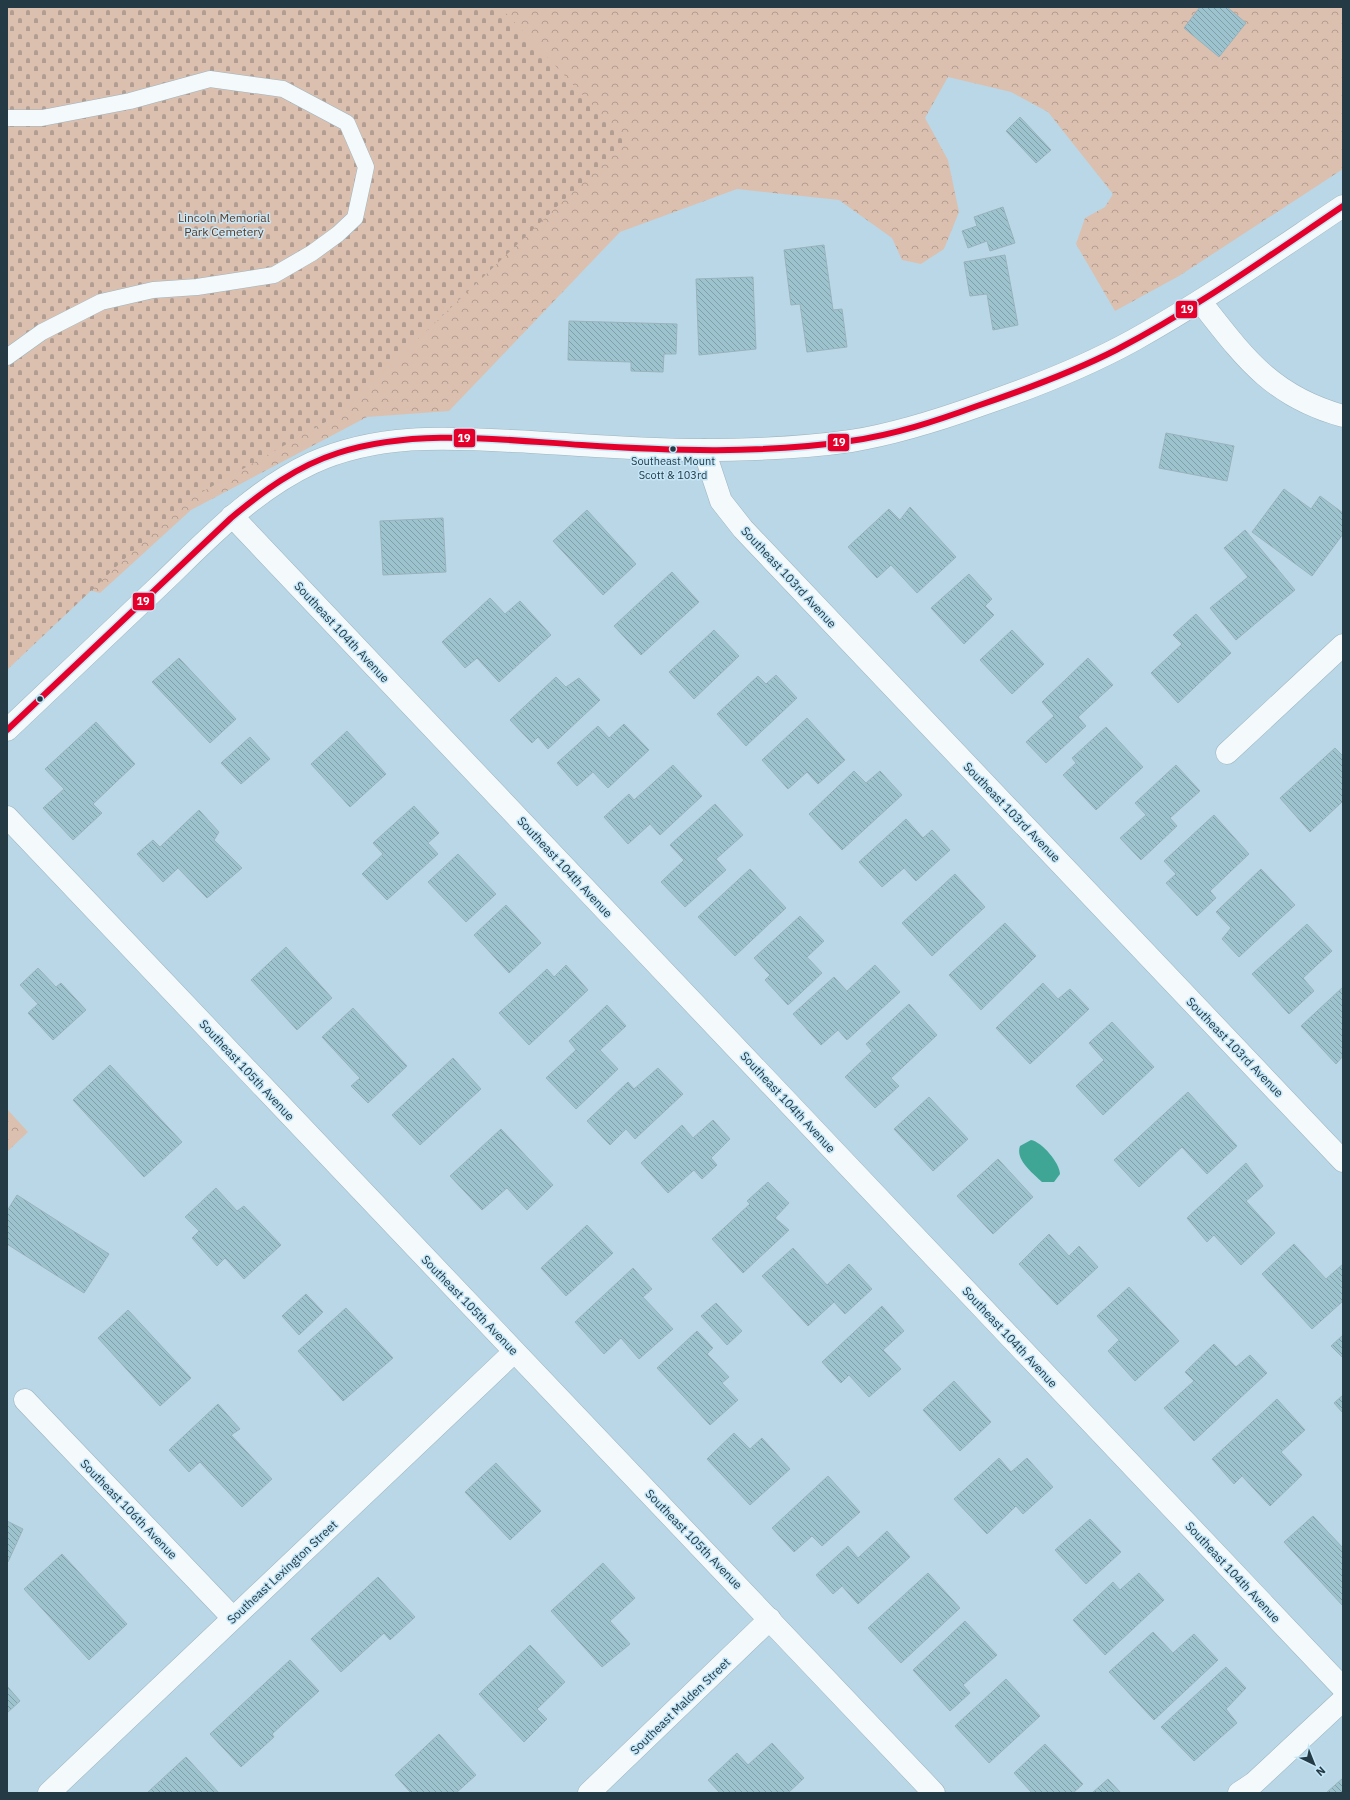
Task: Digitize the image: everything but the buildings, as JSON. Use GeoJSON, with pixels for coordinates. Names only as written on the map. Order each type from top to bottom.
{"type":"FeatureCollection","features":[{"type":"Feature","properties":{"kind":"street"},"geometry":{"type":"LineString","coordinates":[[7,730],[232,516],[284,477],[314,462],[350,449],[415,438],[448,437],[640,450],[704,450],[778,447],[849,441],[902,430],[1011,395],[1081,367],[1134,340],[1200,301],[1343,206]]}},
{"type":"Feature","properties":{"kind":"street"},"geometry":{"type":"LineString","coordinates":[[1200,301],[1236,347],[1262,375],[1297,399],[1343,416]]}},
{"type":"Feature","properties":{"kind":"street","name":"Southeast 103rd Avenue"},"geometry":{"type":"LineString","coordinates":[[704,450],[721,501],[743,529],[1343,1161]]}},
{"type":"Feature","properties":{"kind":"street","name":"Southeast 104th Avenue"},"geometry":{"type":"LineString","coordinates":[[232,516],[1343,1688]]}},
{"type":"Feature","properties":{"kind":"street"},"geometry":{"type":"LineString","coordinates":[[1227,753],[1343,645]]}},
{"type":"Feature","properties":{"kind":"street","name":"Southeast 105th Avenue"},"geometry":{"type":"LineString","coordinates":[[7,817],[934,1793]]}},
{"type":"Feature","properties":{"kind":"street","name":"Southeast Lexington Street"},"geometry":{"type":"LineString","coordinates":[[49,1793],[514,1352]]}},
{"type":"Feature","properties":{"kind":"street","name":"Southeast 106th Avenue"},"geometry":{"type":"LineString","coordinates":[[25,1400],[234,1618]]}},
{"type":"Feature","properties":{"kind":"street","name":"Southeast Malden Street"},"geometry":{"type":"LineString","coordinates":[[589,1793],[770,1619]]}},
{"type":"Feature","properties":{"kind":"street"},"geometry":{"type":"LineString","coordinates":[[1239,1793],[1254,1783],[1343,1700]]}},
{"type":"Feature","properties":{"kind":"lane"},"geometry":{"type":"LineString","coordinates":[[7,118],[42,118],[130,101],[210,79],[283,89],[347,123],[366,168],[355,218],[338,234],[312,253],[274,275],[197,287],[153,290],[101,302],[42,332],[7,357]]}},
{"type":"Feature","properties":{"kind":"green space","name":"Lincoln Memorial Park Cemetery"},"geometry":{"type":"Polygon","coordinates":[[[7,7],[500,7],[626,141],[338,415],[186,501],[7,670],[7,7]]]}},
{"type":"Feature","properties":{"kind":"green space"},"geometry":{"type":"Polygon","coordinates":[[[427,7],[1343,7],[1343,169],[1179,276],[1115,311],[1076,244],[1085,218],[1105,207],[1113,194],[1048,112],[1011,92],[948,77],[925,118],[948,160],[959,212],[944,249],[921,264],[902,260],[892,238],[839,200],[737,189],[620,232],[449,411],[367,417],[191,510],[100,593],[56,581],[7,368],[427,7]]]}},
{"type":"Feature","properties":{"kind":"green space"},"geometry":{"type":"Polygon","coordinates":[[[7,1109],[28,1132],[7,1152],[7,1109]]]}},
{"type":"Feature","properties":{"kind":"shaded area"},"geometry":{"type":"Polygon","coordinates":[[[1031,1140],[1045,1149],[1057,1164],[1060,1174],[1054,1182],[1042,1182],[1022,1161],[1019,1151],[1020,1146],[1031,1140]]]}},
{"type":"Feature","properties":{"kind":"transit line","name":"19"},"geometry":{"type":"LineString","coordinates":[[7,730],[231,518],[255,498],[281,480],[323,458],[368,445],[398,440],[428,438],[490,439],[683,450],[750,450],[817,445],[883,435],[946,417],[1030,387],[1065,374],[1116,350],[1203,300],[1343,206]]}},
{"type":"Feature","properties":{"kind":"place","name":"Southeast Mount Scott & 103rd"},"geometry":{"type":"Point","coordinates":[673,449]}}]}
